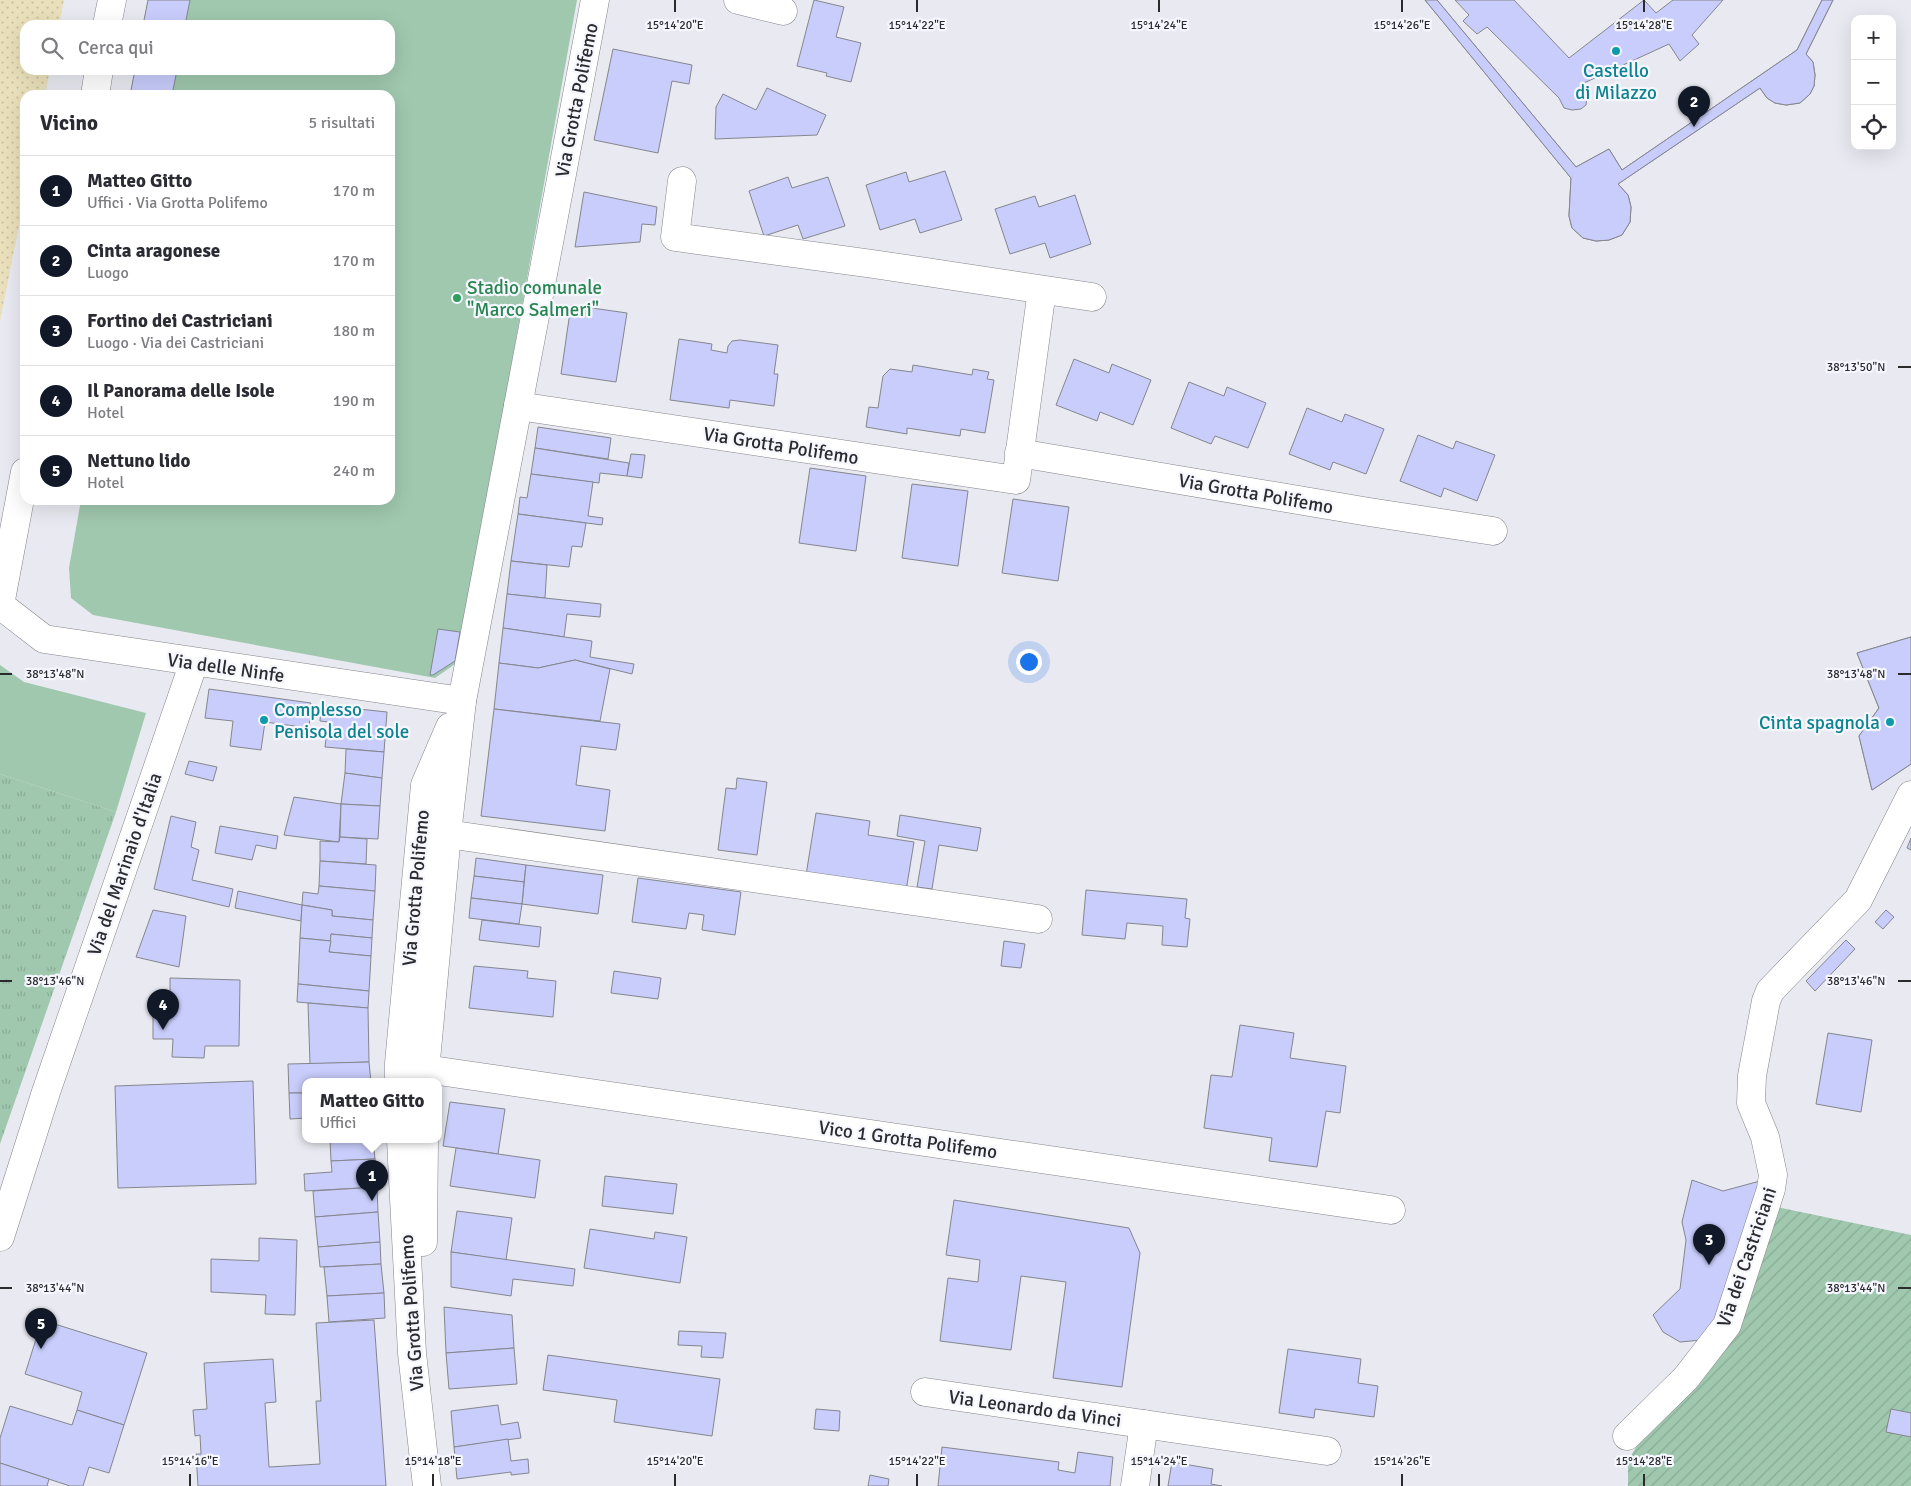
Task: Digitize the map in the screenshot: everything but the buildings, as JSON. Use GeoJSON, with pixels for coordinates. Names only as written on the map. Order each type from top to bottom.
{"type":"FeatureCollection","features":[{"type":"Feature","properties":{"kind":"street"},"geometry":{"type":"LineString","coordinates":[[108,20],[112,0]]}},
{"type":"Feature","properties":{"kind":"street","name":"Via Grotta Polifemo"},"geometry":{"type":"LineString","coordinates":[[425,1075],[447,834],[462,701],[595,0]]}},
{"type":"Feature","properties":{"kind":"street"},"geometry":{"type":"LineString","coordinates":[[738,0],[783,11]]}},
{"type":"Feature","properties":{"kind":"street"},"geometry":{"type":"LineString","coordinates":[[95,90],[98,75]]}},
{"type":"Feature","properties":{"kind":"street"},"geometry":{"type":"LineString","coordinates":[[682,181],[675,237],[1092,297]]}},
{"type":"Feature","properties":{"kind":"street","name":"Via Grotta Polifemo"},"geometry":{"type":"LineString","coordinates":[[518,406],[1016,480],[1042,290]]}},
{"type":"Feature","properties":{"kind":"street","name":"Via Grotta Polifemo"},"geometry":{"type":"LineString","coordinates":[[1019,453],[1493,531]]}},
{"type":"Feature","properties":{"kind":"street"},"geometry":{"type":"LineString","coordinates":[[0,605],[20,499]]}},
{"type":"Feature","properties":{"kind":"street","name":"Via delle Ninfe"},"geometry":{"type":"LineString","coordinates":[[0,605],[44,639],[462,701]]}},
{"type":"Feature","properties":{"kind":"street","name":"Via del Marinaio d'Italia"},"geometry":{"type":"LineString","coordinates":[[0,1237],[46,1092],[194,662]]}},
{"type":"Feature","properties":{"kind":"street","name":"Via Grotta Polifemo"},"geometry":{"type":"LineString","coordinates":[[399,1078],[398,1063],[425,785],[462,701]]}},
{"type":"Feature","properties":{"kind":"street","name":"Via dei Castriciani"},"geometry":{"type":"LineString","coordinates":[[1626,1436],[1686,1378],[1727,1325],[1774,1175],[1765,1137],[1751,1103],[1752,1076],[1766,1000],[1770,991],[1858,900],[1911,795]]}},
{"type":"Feature","properties":{"kind":"street"},"geometry":{"type":"LineString","coordinates":[[447,834],[1038,919]]}},
{"type":"Feature","properties":{"kind":"street","name":"Vico 1 Grotta Polifemo"},"geometry":{"type":"LineString","coordinates":[[425,1075],[1391,1210]]}},
{"type":"Feature","properties":{"kind":"street","name":"Via Grotta Polifemo"},"geometry":{"type":"LineString","coordinates":[[401,1143],[412,1353],[428,1486]]}},
{"type":"Feature","properties":{"kind":"street","name":"Via Grotta Polifemo"},"geometry":{"type":"LineString","coordinates":[[424,1143],[422,1211],[428,1486]]}},
{"type":"Feature","properties":{"kind":"street","name":"Via Leonardo da Vinci"},"geometry":{"type":"LineString","coordinates":[[925,1392],[1327,1450]]}},
{"type":"Feature","properties":{"kind":"street","name":"Via Leonardo da Vinci"},"geometry":{"type":"LineString","coordinates":[[1136,1486],[1144,1424]]}},
{"type":"Feature","properties":{"kind":"green space","name":"Stadio comunale \"Marco Salmeri\""},"geometry":{"type":"Polygon","coordinates":[[[148,0],[577,0],[458,662],[435,678],[93,615],[71,598],[69,568],[80,505],[395,505],[395,90],[131,90],[134,75],[395,75],[395,20],[144,20],[148,0]]]}},
{"type":"Feature","properties":{"kind":"green space"},"geometry":{"type":"Polygon","coordinates":[[[0,665],[24,682],[146,713],[116,812],[0,774],[0,665]]]}},
{"type":"Feature","properties":{"kind":"green space"},"geometry":{"type":"Polygon","coordinates":[[[0,774],[116,812],[0,1144],[0,774]]]}},
{"type":"Feature","properties":{"kind":"green space"},"geometry":{"type":"Polygon","coordinates":[[[1777,1207],[1911,1235],[1911,1486],[1628,1486],[1628,1461],[1643,1435],[1711,1368],[1736,1331],[1777,1207]]]}},
{"type":"Feature","properties":{"kind":"sand"},"geometry":{"type":"Polygon","coordinates":[[[0,0],[64,0],[60,20],[20,20],[20,75],[49,75],[46,90],[20,90],[20,220],[0,321],[0,0]]]}},
{"type":"Feature","properties":{"kind":"place","name":"Castello di Milazzo"},"geometry":{"type":"Point","coordinates":[1616,51]}},
{"type":"Feature","properties":{"kind":"place","name":"Cinta aragonese"},"geometry":{"type":"Point","coordinates":[1694,127]}},
{"type":"Feature","properties":{"kind":"place","name":"Stadio comunale \"Marco Salmeri\""},"geometry":{"type":"Point","coordinates":[457,298]}},
{"type":"Feature","properties":{"kind":"place","name":"Complesso Penisola del sole"},"geometry":{"type":"Point","coordinates":[264,720]}},
{"type":"Feature","properties":{"kind":"place","name":"Cinta spagnola"},"geometry":{"type":"Point","coordinates":[1890,722]}},
{"type":"Feature","properties":{"kind":"place","name":"Il Panorama delle Isole"},"geometry":{"type":"Point","coordinates":[163,1030]}},
{"type":"Feature","properties":{"kind":"place","name":"Matteo Gitto"},"geometry":{"type":"Point","coordinates":[372,1201]}},
{"type":"Feature","properties":{"kind":"place","name":"Fortino dei Castriciani"},"geometry":{"type":"Point","coordinates":[1709,1265]}},
{"type":"Feature","properties":{"kind":"place","name":"Nettuno lido"},"geometry":{"type":"Point","coordinates":[41,1349]}}]}
